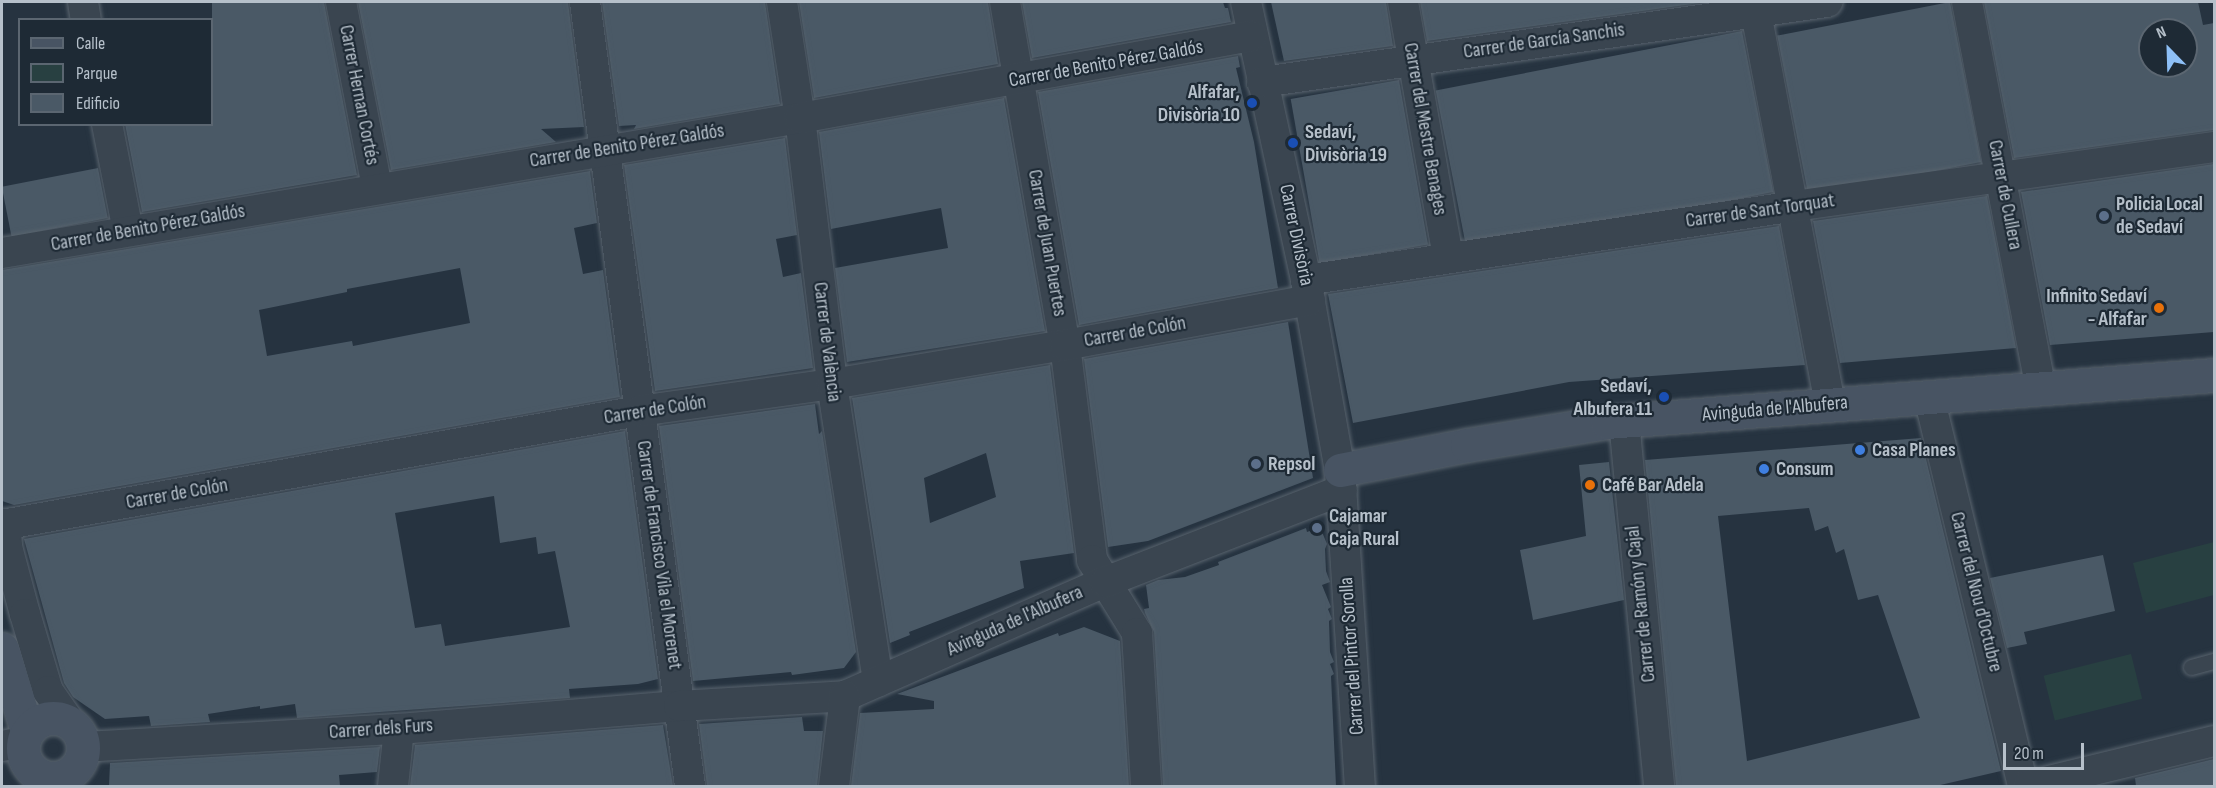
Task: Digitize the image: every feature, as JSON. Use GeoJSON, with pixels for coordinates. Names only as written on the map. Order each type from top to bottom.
{"type":"FeatureCollection","features":[{"type":"Feature","properties":{"kind":"street"},"geometry":{"type":"LineString","coordinates":[[83,2],[86,18]]}},
{"type":"Feature","properties":{"kind":"street","name":"Carrer Hernan Cortés"},"geometry":{"type":"LineString","coordinates":[[341,2],[377,188]]}},
{"type":"Feature","properties":{"kind":"street","name":"Carrer de Francisco Vila el Morenet"},"geometry":{"type":"LineString","coordinates":[[585,2],[690,786]]}},
{"type":"Feature","properties":{"kind":"street","name":"Carrer de València"},"geometry":{"type":"LineString","coordinates":[[782,2],[800,118],[832,384],[878,681]]}},
{"type":"Feature","properties":{"kind":"street","name":"Carrer de Juan Puertes"},"geometry":{"type":"LineString","coordinates":[[1005,2],[1065,345],[1092,560],[1137,633],[1146,786]]}},
{"type":"Feature","properties":{"kind":"street","name":"Carrer Divisòria"},"geometry":{"type":"LineString","coordinates":[[1246,2],[1308,290],[1340,480]]}},
{"type":"Feature","properties":{"kind":"street","name":"Carrer del Mestre Benages"},"geometry":{"type":"LineString","coordinates":[[1403,2],[1448,256]]}},
{"type":"Feature","properties":{"kind":"street","name":"Carrer de García Sanchis"},"geometry":{"type":"LineString","coordinates":[[1262,82],[1755,6],[1827,2]]}},
{"type":"Feature","properties":{"kind":"street","name":"Carrer de Cullera"},"geometry":{"type":"LineString","coordinates":[[1967,2],[2041,389]]}},
{"type":"Feature","properties":{"kind":"street"},"geometry":{"type":"LineString","coordinates":[[1755,6],[1830,404]]}},
{"type":"Feature","properties":{"kind":"street","name":"Carrer de Benito Pérez Galdós"},"geometry":{"type":"LineString","coordinates":[[2,254],[604,149],[1018,80],[1252,36]]}},
{"type":"Feature","properties":{"kind":"street"},"geometry":{"type":"LineString","coordinates":[[107,126],[128,231]]}},
{"type":"Feature","properties":{"kind":"street","name":"Carrer de Sant Torquat"},"geometry":{"type":"LineString","coordinates":[[1308,290],[1448,256],[2214,147]]}},
{"type":"Feature","properties":{"kind":"street","name":"Carrer de Colón"},"geometry":{"type":"LineString","coordinates":[[7,524],[639,411],[832,384],[1065,345],[1308,290]]}},
{"type":"Feature","properties":{"kind":"street","name":"Avinguda de l'Albufera"},"geometry":{"type":"LineString","coordinates":[[680,706],[845,696],[1340,480],[1577,426],[2214,375]]}},
{"type":"Feature","properties":{"kind":"street","name":"Carrer del Nou d'Octubre"},"geometry":{"type":"LineString","coordinates":[[1929,397],[2023,786]]}},
{"type":"Feature","properties":{"kind":"street","name":"Carrer de Ramón y Cajal"},"geometry":{"type":"LineString","coordinates":[[1624,421],[1659,786]]}},
{"type":"Feature","properties":{"kind":"street","name":"Carrer del Pintor Sorolla"},"geometry":{"type":"LineString","coordinates":[[1340,480],[1360,786]]}},
{"type":"Feature","properties":{"kind":"street"},"geometry":{"type":"LineString","coordinates":[[2,649],[23,755],[46,778],[67,781],[77,766],[77,736],[48,691],[7,547],[7,524]]}},
{"type":"Feature","properties":{"kind":"street"},"geometry":{"type":"LineString","coordinates":[[834,786],[845,696]]}},
{"type":"Feature","properties":{"kind":"street","name":"Carrer dels Furs"},"geometry":{"type":"LineString","coordinates":[[77,736],[399,729],[680,706]]}},
{"type":"Feature","properties":{"kind":"street"},"geometry":{"type":"LineString","coordinates":[[23,755],[43,719],[62,719],[77,736]]}},
{"type":"Feature","properties":{"kind":"street"},"geometry":{"type":"LineString","coordinates":[[393,786],[399,729]]}},
{"type":"Feature","properties":{"kind":"street"},"geometry":{"type":"LineString","coordinates":[[2028,786],[2214,741]]}},
{"type":"Feature","properties":{"kind":"lane"},"geometry":{"type":"LineString","coordinates":[[2192,668],[2214,662]]}},
{"type":"Feature","properties":{"kind":"green space"},"geometry":{"type":"Polygon","coordinates":[[[2214,542],[2214,595],[2146,613],[2133,563],[2214,542]]]}},
{"type":"Feature","properties":{"kind":"green space"},"geometry":{"type":"Polygon","coordinates":[[[2131,654],[2142,699],[2055,720],[2044,676],[2131,654]]]}},
{"type":"Feature","properties":{"kind":"building"},"geometry":{"type":"Polygon","coordinates":[[[212,2],[324,2],[357,175],[142,212],[125,126],[213,126],[212,2]]]}},
{"type":"Feature","properties":{"kind":"building"},"geometry":{"type":"Polygon","coordinates":[[[358,2],[568,2],[584,127],[541,129],[556,142],[391,170],[358,2]]]}},
{"type":"Feature","properties":{"kind":"building"},"geometry":{"type":"Polygon","coordinates":[[[602,2],[765,2],[780,104],[634,129],[636,125],[619,126],[602,2]]]}},
{"type":"Feature","properties":{"kind":"building"},"geometry":{"type":"Polygon","coordinates":[[[799,2],[988,2],[998,64],[814,98],[799,2]]]}},
{"type":"Feature","properties":{"kind":"building"},"geometry":{"type":"Polygon","coordinates":[[[1022,2],[1223,2],[1225,8],[1228,8],[1231,22],[1032,58],[1022,2]]]}},
{"type":"Feature","properties":{"kind":"building"},"geometry":{"type":"Polygon","coordinates":[[[1271,2],[1386,2],[1393,46],[1284,61],[1271,2]]]}},
{"type":"Feature","properties":{"kind":"building"},"geometry":{"type":"Polygon","coordinates":[[[1420,2],[1707,2],[1427,41],[1420,2]]]}},
{"type":"Feature","properties":{"kind":"building"},"geometry":{"type":"Polygon","coordinates":[[[1950,2],[1981,162],[1808,196],[1777,36],[1950,2]]]}},
{"type":"Feature","properties":{"kind":"building"},"geometry":{"type":"Polygon","coordinates":[[[1984,2],[2198,2],[2203,25],[2214,23],[2214,130],[2014,158],[1984,2]]]}},
{"type":"Feature","properties":{"kind":"building"},"geometry":{"type":"Polygon","coordinates":[[[1742,31],[1773,192],[1467,252],[1436,91],[1742,31]]]}},
{"type":"Feature","properties":{"kind":"building"},"geometry":{"type":"Polygon","coordinates":[[[1238,56],[1240,67],[1236,68],[1254,142],[1278,288],[1079,325],[1038,92],[1238,56]]]}},
{"type":"Feature","properties":{"kind":"building"},"geometry":{"type":"Polygon","coordinates":[[[1399,80],[1428,244],[1320,264],[1291,99],[1399,80]]]}},
{"type":"Feature","properties":{"kind":"building"},"geometry":{"type":"Polygon","coordinates":[[[1004,98],[1045,331],[847,362],[835,268],[948,248],[941,208],[831,229],[819,132],[1004,98]]]}},
{"type":"Feature","properties":{"kind":"building"},"geometry":{"type":"Polygon","coordinates":[[[785,138],[797,235],[776,239],[783,277],[801,273],[813,368],[655,391],[624,165],[785,138]]]}},
{"type":"Feature","properties":{"kind":"building"},"geometry":{"type":"Polygon","coordinates":[[[2214,164],[2214,332],[2050,345],[2021,192],[2214,164]]]}},
{"type":"Feature","properties":{"kind":"building"},"geometry":{"type":"Polygon","coordinates":[[[98,168],[108,218],[12,237],[2,187],[98,168]]]}},
{"type":"Feature","properties":{"kind":"building"},"geometry":{"type":"Polygon","coordinates":[[[590,171],[597,223],[574,228],[583,274],[603,270],[620,397],[14,505],[2,501],[2,270],[590,171]],[[460,268],[347,289],[347,292],[259,310],[267,356],[352,341],[353,346],[470,323],[460,268]]]}},
{"type":"Feature","properties":{"kind":"building"},"geometry":{"type":"Polygon","coordinates":[[[1987,196],[2016,348],[1840,363],[1813,221],[1987,196]]]}},
{"type":"Feature","properties":{"kind":"building"},"geometry":{"type":"Polygon","coordinates":[[[1779,226],[1805,365],[1569,382],[1353,423],[1328,294],[1779,226]]]}},
{"type":"Feature","properties":{"kind":"building"},"geometry":{"type":"Polygon","coordinates":[[[1288,322],[1313,478],[1148,541],[1108,547],[1084,359],[1288,322]]]}},
{"type":"Feature","properties":{"kind":"building"},"geometry":{"type":"Polygon","coordinates":[[[1050,365],[1074,553],[1020,561],[1024,588],[909,632],[910,635],[890,643],[852,398],[1050,365]],[[986,453],[924,478],[930,523],[996,497],[986,453]]]}},
{"type":"Feature","properties":{"kind":"building"},"geometry":{"type":"Polygon","coordinates":[[[815,404],[819,434],[822,431],[856,652],[844,668],[792,675],[791,672],[693,681],[659,426],[815,404]]]}},
{"type":"Feature","properties":{"kind":"building"},"geometry":{"type":"Polygon","coordinates":[[[625,431],[658,679],[638,684],[569,689],[570,698],[297,718],[295,704],[260,709],[260,706],[208,714],[210,722],[151,726],[149,716],[105,719],[73,697],[64,683],[24,539],[625,431]],[[494,496],[395,513],[415,628],[441,624],[445,646],[570,627],[555,551],[538,554],[536,537],[500,543],[494,496]]]}},
{"type":"Feature","properties":{"kind":"building"},"geometry":{"type":"Polygon","coordinates":[[[1921,438],[2001,771],[1936,786],[1676,786],[1645,460],[1921,438]],[[1809,508],[1718,516],[1747,761],[1920,718],[1878,595],[1858,600],[1844,549],[1836,553],[1828,526],[1815,531],[1809,508]]]}},
{"type":"Feature","properties":{"kind":"building"},"geometry":{"type":"Polygon","coordinates":[[[1609,462],[1624,600],[1533,620],[1520,550],[1586,536],[1579,465],[1609,462]]]}},
{"type":"Feature","properties":{"kind":"building"},"geometry":{"type":"Polygon","coordinates":[[[1320,527],[1327,544],[1325,549],[1326,571],[1330,582],[1322,585],[1331,607],[1328,609],[1332,619],[1329,621],[1330,652],[1334,662],[1330,664],[1334,674],[1331,676],[1336,786],[1163,786],[1154,632],[1144,609],[1149,608],[1146,585],[1158,580],[1185,577],[1306,528],[1307,532],[1320,527]]]}},
{"type":"Feature","properties":{"kind":"building"},"geometry":{"type":"Polygon","coordinates":[[[2103,555],[2115,611],[2024,632],[2027,644],[2007,648],[1990,578],[2103,555]]]}},
{"type":"Feature","properties":{"kind":"building"},"geometry":{"type":"Polygon","coordinates":[[[1084,627],[1120,641],[1129,786],[851,786],[860,713],[934,709],[934,701],[897,694],[1058,633],[1059,636],[1084,627]]]}},
{"type":"Feature","properties":{"kind":"building"},"geometry":{"type":"Polygon","coordinates":[[[802,717],[804,731],[823,731],[817,786],[707,786],[699,724],[802,717]]]}},
{"type":"Feature","properties":{"kind":"building"},"geometry":{"type":"Polygon","coordinates":[[[663,725],[673,786],[410,786],[415,745],[663,725]]]}},
{"type":"Feature","properties":{"kind":"building"},"geometry":{"type":"Polygon","coordinates":[[[380,747],[377,772],[339,775],[340,786],[109,786],[110,763],[380,747]]]}},
{"type":"Feature","properties":{"kind":"building"},"geometry":{"type":"Polygon","coordinates":[[[2214,759],[2214,786],[2136,786],[2135,778],[2214,759]]]}},
{"type":"Feature","properties":{"kind":"place","name":"Alfafar, Divisòria 10"},"geometry":{"type":"Point","coordinates":[1252,103]}},
{"type":"Feature","properties":{"kind":"place","name":"Sedaví, Divisòria 19"},"geometry":{"type":"Point","coordinates":[1293,143]}},
{"type":"Feature","properties":{"kind":"place","name":"Policia Local de Sedaví"},"geometry":{"type":"Point","coordinates":[2104,216]}},
{"type":"Feature","properties":{"kind":"place","name":"Infinito Sedaví - Alfafar"},"geometry":{"type":"Point","coordinates":[2159,308]}},
{"type":"Feature","properties":{"kind":"place","name":"Sedaví, Albufera 11"},"geometry":{"type":"Point","coordinates":[1664,397]}},
{"type":"Feature","properties":{"kind":"place","name":"Casa Planes"},"geometry":{"type":"Point","coordinates":[1860,450]}},
{"type":"Feature","properties":{"kind":"place","name":"Repsol"},"geometry":{"type":"Point","coordinates":[1256,464]}},
{"type":"Feature","properties":{"kind":"place","name":"Consum"},"geometry":{"type":"Point","coordinates":[1764,469]}},
{"type":"Feature","properties":{"kind":"place","name":"Café Bar Adela"},"geometry":{"type":"Point","coordinates":[1590,485]}},
{"type":"Feature","properties":{"kind":"place","name":"Cajamar Caja Rural"},"geometry":{"type":"Point","coordinates":[1317,528]}}]}
